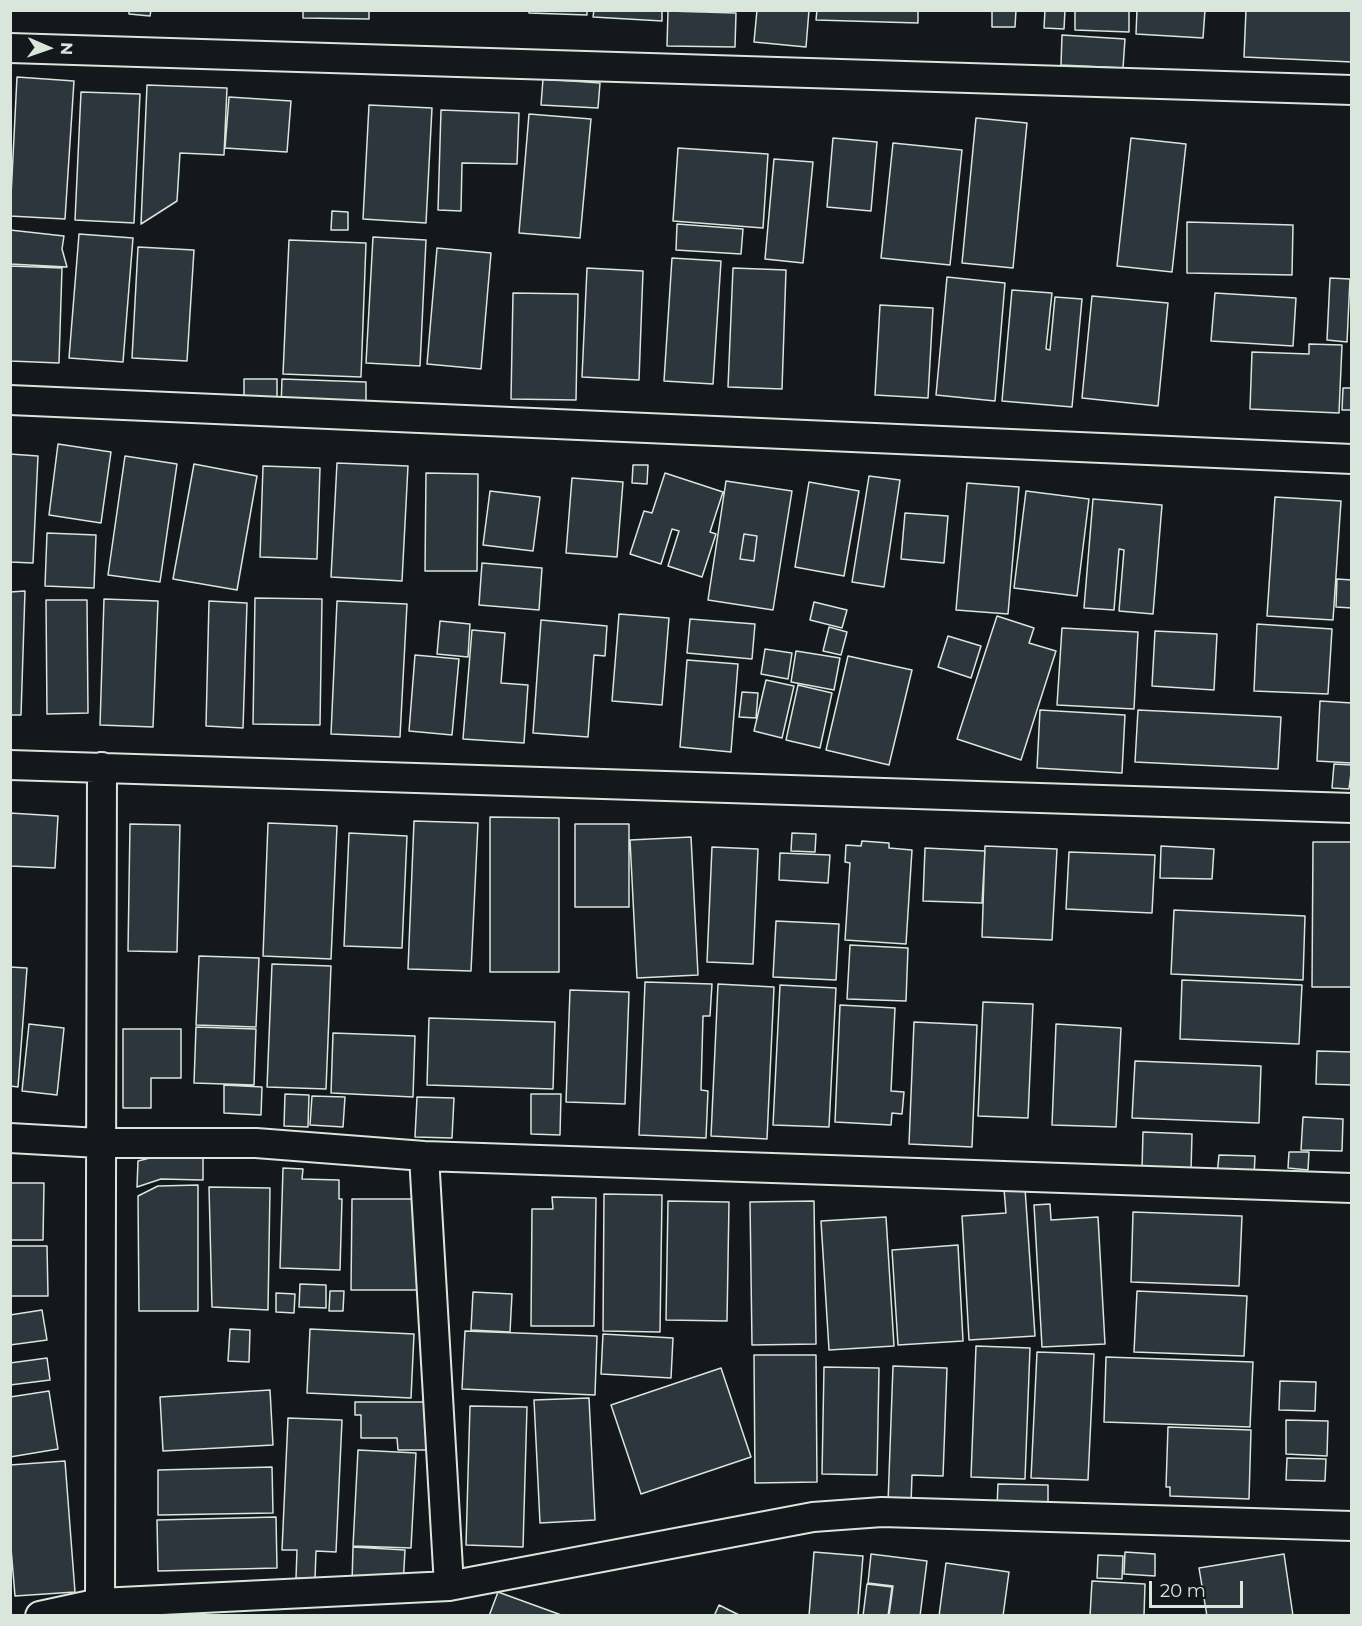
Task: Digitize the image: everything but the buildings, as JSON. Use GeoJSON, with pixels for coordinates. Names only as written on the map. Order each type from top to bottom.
{"type":"FeatureCollection","features":[{"type":"Feature","properties":{"kind":"street"},"geometry":{"type":"LineString","coordinates":[[10,48],[1352,90]]}},
{"type":"Feature","properties":{"kind":"street"},"geometry":{"type":"LineString","coordinates":[[10,400],[1352,459]]}},
{"type":"Feature","properties":{"kind":"street"},"geometry":{"type":"LineString","coordinates":[[10,765],[1352,808]]}},
{"type":"Feature","properties":{"kind":"street"},"geometry":{"type":"LineString","coordinates":[[100,1603],[99,1143],[102,767]]}},
{"type":"Feature","properties":{"kind":"street"},"geometry":{"type":"LineString","coordinates":[[10,1138],[99,1143],[256,1143],[424,1156],[1352,1188]]}},
{"type":"Feature","properties":{"kind":"street"},"geometry":{"type":"LineString","coordinates":[[424,1156],[449,1586]]}},
{"type":"Feature","properties":{"kind":"street"},"geometry":{"type":"LineString","coordinates":[[40,1616],[100,1603],[449,1586],[813,1517],[882,1512],[1352,1526]]}},
{"type":"Feature","properties":{"kind":"street"},"geometry":{"type":"LineString","coordinates":[[277,1596],[317,1616]]}}]}
